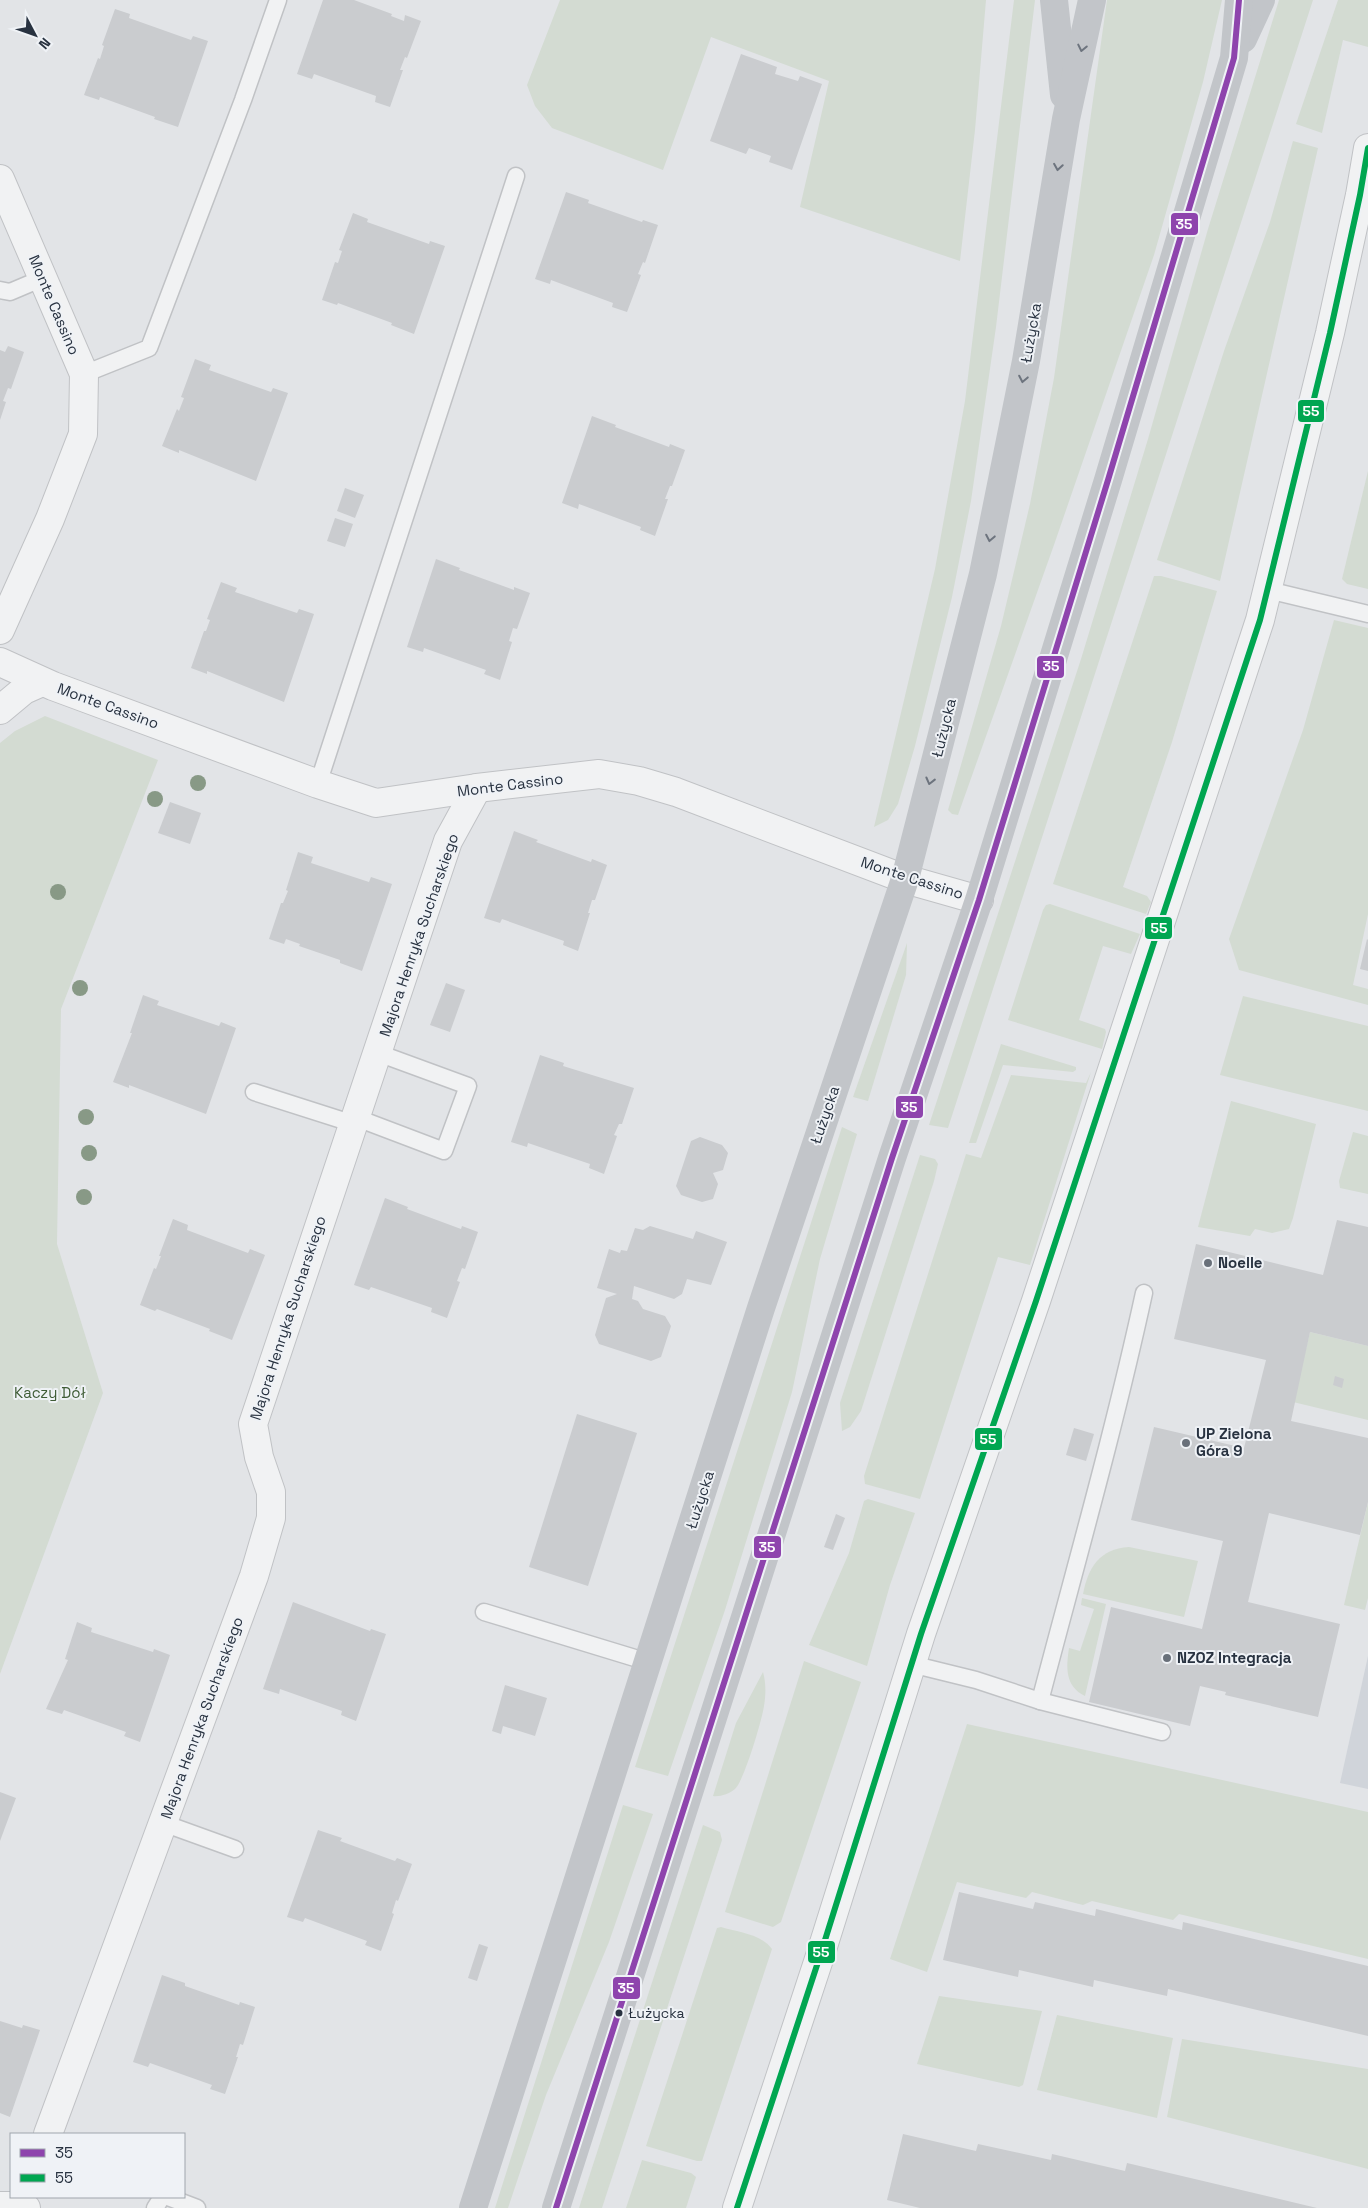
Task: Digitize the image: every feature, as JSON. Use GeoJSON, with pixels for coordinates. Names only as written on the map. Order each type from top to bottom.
{"type":"FeatureCollection","features":[{"type":"Feature","properties":{"kind":"main road"},"geometry":{"type":"LineString","coordinates":[[1054,0],[1066,119]]}},
{"type":"Feature","properties":{"kind":"main road","name":"Łużycka"},"geometry":{"type":"LineString","coordinates":[[473,2208],[826,1108],[905,879],[983,574],[1026,361],[1066,119],[1092,0]]}},
{"type":"Feature","properties":{"kind":"main road"},"geometry":{"type":"LineString","coordinates":[[1234,58],[1240,0]]}},
{"type":"Feature","properties":{"kind":"main road"},"geometry":{"type":"LineString","coordinates":[[556,2208],[886,1177],[979,900],[1111,471],[1234,58],[1261,0]]}},
{"type":"Feature","properties":{"kind":"street"},"geometry":{"type":"LineString","coordinates":[[737,2208],[820,1956],[911,1664],[1036,1301],[1268,590],[1332,324],[1360,195],[1368,148]]}},
{"type":"Feature","properties":{"kind":"street","name":"Monte Cassino"},"geometry":{"type":"LineString","coordinates":[[0,179],[84,374],[83,434],[50,519],[0,630]]}},
{"type":"Feature","properties":{"kind":"street","name":"Monte Cassino"},"geometry":{"type":"LineString","coordinates":[[0,662],[42,682],[318,784],[376,803],[477,788],[599,774],[639,781],[676,792],[905,879],[979,900]]}},
{"type":"Feature","properties":{"kind":"street","name":"Monte Cassino"},"geometry":{"type":"LineString","coordinates":[[0,710],[24,690],[42,682]]}},
{"type":"Feature","properties":{"kind":"street","name":"Majora Henryka Sucharskiego"},"geometry":{"type":"LineString","coordinates":[[48,2133],[254,1576],[271,1518],[271,1492],[259,1457],[253,1424],[448,841],[477,788]]}},
{"type":"Feature","properties":{"kind":"lane"},"geometry":{"type":"LineString","coordinates":[[84,374],[150,348],[243,100],[278,0]]}},
{"type":"Feature","properties":{"kind":"lane"},"geometry":{"type":"LineString","coordinates":[[318,784],[516,176]]}},
{"type":"Feature","properties":{"kind":"lane"},"geometry":{"type":"LineString","coordinates":[[0,290],[10,292],[43,278]]}},
{"type":"Feature","properties":{"kind":"lane"},"geometry":{"type":"LineString","coordinates":[[1268,590],[1368,614]]}},
{"type":"Feature","properties":{"kind":"lane"},"geometry":{"type":"LineString","coordinates":[[254,1092],[355,1121],[444,1151],[468,1086],[378,1053]]}},
{"type":"Feature","properties":{"kind":"lane"},"geometry":{"type":"LineString","coordinates":[[1040,1701],[1088,1529],[1125,1380],[1144,1292]]}},
{"type":"Feature","properties":{"kind":"lane"},"geometry":{"type":"LineString","coordinates":[[484,1612],[648,1662]]}},
{"type":"Feature","properties":{"kind":"lane"},"geometry":{"type":"LineString","coordinates":[[911,1664],[976,1680],[1040,1701],[1162,1732]]}},
{"type":"Feature","properties":{"kind":"lane"},"geometry":{"type":"LineString","coordinates":[[163,1823],[235,1849]]}},
{"type":"Feature","properties":{"kind":"lane"},"geometry":{"type":"LineString","coordinates":[[171,2198],[197,2208]]}},
{"type":"Feature","properties":{"kind":"shaded area"},"geometry":{"type":"Polygon","coordinates":[[[1368,1656],[1368,1789],[1340,1783],[1368,1656]]]}},
{"type":"Feature","properties":{"kind":"green space"},"geometry":{"type":"Polygon","coordinates":[[[560,0],[986,0],[975,130],[960,261],[800,207],[829,81],[711,37],[663,170],[552,128],[535,106],[527,85],[560,0]]]}},
{"type":"Feature","properties":{"kind":"green space"},"geometry":{"type":"Polygon","coordinates":[[[1014,0],[1035,0],[996,327],[971,501],[952,597],[915,746],[898,804],[888,820],[874,827],[935,569],[965,401],[1014,0]]]}},
{"type":"Feature","properties":{"kind":"green space"},"geometry":{"type":"Polygon","coordinates":[[[1107,0],[1222,0],[1203,82],[1154,255],[958,815],[952,814],[948,810],[1001,626],[1030,504],[1054,378],[1107,0]]]}},
{"type":"Feature","properties":{"kind":"green space"},"geometry":{"type":"Polygon","coordinates":[[[1279,0],[1313,0],[948,1128],[929,1125],[1081,659],[1148,439],[1208,229],[1279,0]]]}},
{"type":"Feature","properties":{"kind":"green space"},"geometry":{"type":"Polygon","coordinates":[[[1338,0],[1368,0],[1368,47],[1343,40],[1322,133],[1296,124],[1338,0]]]}},
{"type":"Feature","properties":{"kind":"green space"},"geometry":{"type":"Polygon","coordinates":[[[1293,141],[1318,148],[1220,581],[1157,560],[1224,351],[1270,222],[1293,141]]]}},
{"type":"Feature","properties":{"kind":"green space"},"geometry":{"type":"Polygon","coordinates":[[[1368,471],[1368,589],[1347,584],[1342,579],[1368,471]]]}},
{"type":"Feature","properties":{"kind":"green space"},"geometry":{"type":"Polygon","coordinates":[[[1154,576],[1161,576],[1217,591],[1172,742],[1123,887],[1147,896],[1151,902],[1146,914],[1053,884],[1154,576]]]}},
{"type":"Feature","properties":{"kind":"green space"},"geometry":{"type":"Polygon","coordinates":[[[1334,620],[1368,628],[1368,914],[1353,985],[1368,989],[1368,1005],[1239,970],[1229,939],[1303,730],[1334,620]]]}},
{"type":"Feature","properties":{"kind":"green space","name":"Kaczy Dół"},"geometry":{"type":"Polygon","coordinates":[[[45,716],[158,760],[61,1009],[57,1244],[103,1393],[0,1674],[0,743],[15,731],[45,716]]]}},
{"type":"Feature","properties":{"kind":"green space"},"geometry":{"type":"Polygon","coordinates":[[[1050,904],[1140,934],[1131,954],[1103,946],[1079,1020],[1105,1029],[1102,1049],[1008,1020],[1043,910],[1046,905],[1050,904]]]}},
{"type":"Feature","properties":{"kind":"green space"},"geometry":{"type":"Polygon","coordinates":[[[907,943],[906,975],[868,1101],[853,1097],[907,943]]]}},
{"type":"Feature","properties":{"kind":"green space"},"geometry":{"type":"Polygon","coordinates":[[[1243,996],[1368,1026],[1368,1111],[1220,1075],[1243,996]]]}},
{"type":"Feature","properties":{"kind":"green space"},"geometry":{"type":"Polygon","coordinates":[[[1001,1044],[1076,1067],[1076,1070],[1073,1072],[1003,1065],[976,1143],[969,1143],[1001,1044]]]}},
{"type":"Feature","properties":{"kind":"green space"},"geometry":{"type":"Polygon","coordinates":[[[1091,1072],[1030,1265],[998,1257],[920,1499],[865,1484],[864,1476],[966,1154],[981,1158],[1011,1075],[1086,1083],[1091,1072]]]}},
{"type":"Feature","properties":{"kind":"green space"},"geometry":{"type":"Polygon","coordinates":[[[1231,1101],[1316,1124],[1289,1229],[1272,1233],[1255,1229],[1250,1236],[1198,1227],[1231,1101]]]}},
{"type":"Feature","properties":{"kind":"green space"},"geometry":{"type":"Polygon","coordinates":[[[842,1127],[857,1134],[820,1259],[792,1392],[725,1610],[668,1776],[635,1767],[842,1127]]]}},
{"type":"Feature","properties":{"kind":"green space"},"geometry":{"type":"Polygon","coordinates":[[[1353,1132],[1368,1136],[1368,1194],[1340,1188],[1339,1181],[1353,1132]]]}},
{"type":"Feature","properties":{"kind":"green space"},"geometry":{"type":"Polygon","coordinates":[[[920,1155],[935,1159],[938,1164],[934,1181],[861,1411],[850,1427],[842,1431],[840,1403],[920,1155]]]}},
{"type":"Feature","properties":{"kind":"green space"},"geometry":{"type":"Polygon","coordinates":[[[1310,1332],[1368,1346],[1368,1420],[1293,1402],[1310,1332]]]}},
{"type":"Feature","properties":{"kind":"green space"},"geometry":{"type":"Polygon","coordinates":[[[868,1499],[915,1513],[890,1585],[867,1666],[809,1645],[849,1553],[864,1501],[868,1499]]]}},
{"type":"Feature","properties":{"kind":"green space"},"geometry":{"type":"Polygon","coordinates":[[[1368,1502],[1368,1598],[1365,1610],[1344,1605],[1368,1502]]]}},
{"type":"Feature","properties":{"kind":"green space"},"geometry":{"type":"Polygon","coordinates":[[[1129,1547],[1198,1561],[1184,1617],[1083,1594],[1088,1576],[1097,1562],[1110,1552],[1129,1547]]]}},
{"type":"Feature","properties":{"kind":"green space"},"geometry":{"type":"Polygon","coordinates":[[[1082,1598],[1106,1604],[1085,1696],[1078,1692],[1070,1682],[1067,1669],[1069,1648],[1080,1651],[1094,1609],[1081,1605],[1082,1598]]]}},
{"type":"Feature","properties":{"kind":"green space"},"geometry":{"type":"Polygon","coordinates":[[[804,1661],[861,1682],[781,1922],[773,1927],[725,1912],[804,1661]]]}},
{"type":"Feature","properties":{"kind":"green space"},"geometry":{"type":"Polygon","coordinates":[[[763,1672],[765,1680],[764,1706],[748,1763],[739,1784],[733,1791],[721,1796],[713,1796],[736,1723],[763,1672]]]}},
{"type":"Feature","properties":{"kind":"green space"},"geometry":{"type":"Polygon","coordinates":[[[967,1724],[1368,1812],[1368,1959],[1179,1914],[1173,1920],[1092,1901],[1083,1905],[1032,1892],[1026,1898],[957,1882],[927,1972],[890,1959],[967,1724]]]}},
{"type":"Feature","properties":{"kind":"green space"},"geometry":{"type":"Polygon","coordinates":[[[623,1805],[653,1814],[609,1942],[546,2095],[508,2208],[495,2208],[623,1805]]]}},
{"type":"Feature","properties":{"kind":"green space"},"geometry":{"type":"Polygon","coordinates":[[[703,1825],[720,1832],[722,1840],[602,2208],[579,2208],[703,1825]]]}},
{"type":"Feature","properties":{"kind":"green space"},"geometry":{"type":"Polygon","coordinates":[[[721,1927],[756,1937],[768,1944],[772,1949],[702,2161],[697,2161],[646,2146],[717,1928],[721,1927]]]}},
{"type":"Feature","properties":{"kind":"green space"},"geometry":{"type":"Polygon","coordinates":[[[939,1996],[1042,2011],[1023,2085],[1019,2087],[917,2064],[939,1996]]]}},
{"type":"Feature","properties":{"kind":"green space"},"geometry":{"type":"Polygon","coordinates":[[[1057,2015],[1173,2038],[1157,2118],[1037,2090],[1057,2015]]]}},
{"type":"Feature","properties":{"kind":"green space"},"geometry":{"type":"Polygon","coordinates":[[[1182,2039],[1368,2069],[1368,2169],[1167,2117],[1182,2039]]]}},
{"type":"Feature","properties":{"kind":"green space"},"geometry":{"type":"Polygon","coordinates":[[[642,2160],[691,2173],[696,2177],[686,2208],[626,2208],[642,2160]]]}},
{"type":"Feature","properties":{"kind":"building"},"geometry":{"type":"Polygon","coordinates":[[[323,0],[354,0],[392,14],[391,16],[404,21],[405,15],[421,21],[407,58],[405,57],[400,70],[403,70],[390,107],[375,102],[376,96],[314,74],[312,79],[297,74],[323,0]]]}},
{"type":"Feature","properties":{"kind":"building"},"geometry":{"type":"Polygon","coordinates":[[[115,9],[130,14],[129,18],[191,40],[193,36],[208,41],[178,127],[100,97],[99,100],[84,95],[98,58],[100,59],[104,46],[102,45],[115,9]]]}},
{"type":"Feature","properties":{"kind":"building"},"geometry":{"type":"Polygon","coordinates":[[[741,54],[777,67],[775,74],[798,81],[800,76],[822,84],[792,170],[769,162],[771,156],[749,148],[746,154],[710,141],[741,54]]]}},
{"type":"Feature","properties":{"kind":"building"},"geometry":{"type":"Polygon","coordinates":[[[566,192],[589,200],[588,203],[642,222],[643,220],[658,225],[645,263],[643,262],[638,274],[641,275],[627,312],[612,307],[613,303],[551,280],[550,284],[535,279],[566,192]]]}},
{"type":"Feature","properties":{"kind":"building"},"geometry":{"type":"Polygon","coordinates":[[[353,213],[368,219],[367,222],[429,244],[430,241],[445,246],[414,334],[391,325],[392,323],[338,303],[337,305],[322,300],[335,262],[338,263],[342,251],[339,250],[353,213]]]}},
{"type":"Feature","properties":{"kind":"building"},"geometry":{"type":"Polygon","coordinates":[[[8,346],[24,352],[11,389],[8,388],[3,401],[6,402],[0,420],[0,350],[5,352],[8,346]]]}},
{"type":"Feature","properties":{"kind":"building"},"geometry":{"type":"Polygon","coordinates":[[[195,359],[211,365],[209,370],[271,392],[273,388],[288,393],[256,481],[179,450],[179,453],[162,446],[177,409],[179,411],[184,398],[181,397],[195,359]]]}},
{"type":"Feature","properties":{"kind":"building"},"geometry":{"type":"Polygon","coordinates":[[[592,416],[616,425],[615,427],[669,447],[670,444],[685,450],[672,486],[670,486],[665,499],[668,499],[655,536],[640,530],[641,527],[579,504],[578,509],[562,503],[592,416]]]}},
{"type":"Feature","properties":{"kind":"building"},"geometry":{"type":"Polygon","coordinates":[[[345,488],[364,495],[355,518],[337,511],[345,488]]]}},
{"type":"Feature","properties":{"kind":"building"},"geometry":{"type":"Polygon","coordinates":[[[335,518],[353,524],[345,547],[327,541],[335,518]]]}},
{"type":"Feature","properties":{"kind":"building"},"geometry":{"type":"Polygon","coordinates":[[[436,559],[460,568],[459,570],[514,590],[514,587],[530,593],[517,629],[513,628],[509,641],[512,642],[500,680],[484,674],[486,670],[424,648],[423,652],[407,647],[436,559]]]}},
{"type":"Feature","properties":{"kind":"building"},"geometry":{"type":"Polygon","coordinates":[[[221,582],[237,588],[235,592],[297,613],[299,609],[314,614],[284,702],[207,671],[207,674],[191,668],[204,631],[206,631],[210,620],[207,619],[221,582]]]}},
{"type":"Feature","properties":{"kind":"building"},"geometry":{"type":"Polygon","coordinates":[[[170,802],[201,813],[190,844],[158,833],[170,802]]]}},
{"type":"Feature","properties":{"kind":"building"},"geometry":{"type":"Polygon","coordinates":[[[514,831],[538,840],[536,842],[591,862],[592,859],[607,865],[595,900],[592,900],[588,913],[590,913],[578,951],[563,945],[564,941],[502,919],[500,923],[484,918],[514,831]]]}},
{"type":"Feature","properties":{"kind":"building"},"geometry":{"type":"Polygon","coordinates":[[[298,852],[313,857],[311,863],[369,882],[371,877],[392,884],[362,971],[340,963],[340,960],[299,946],[300,944],[286,939],[284,944],[269,939],[281,903],[283,903],[288,891],[286,890],[298,852]]]}},
{"type":"Feature","properties":{"kind":"building"},"geometry":{"type":"Polygon","coordinates":[[[1368,940],[1368,971],[1360,969],[1368,940]]]}},
{"type":"Feature","properties":{"kind":"building"},"geometry":{"type":"Polygon","coordinates":[[[446,983],[465,990],[450,1032],[430,1025],[446,983]]]}},
{"type":"Feature","properties":{"kind":"building"},"geometry":{"type":"Polygon","coordinates":[[[143,995],[159,1001],[157,1005],[219,1026],[221,1022],[236,1028],[206,1114],[129,1085],[129,1088],[113,1082],[132,1033],[130,1033],[143,995]]]}},
{"type":"Feature","properties":{"kind":"building"},"geometry":{"type":"Polygon","coordinates":[[[540,1055],[564,1063],[563,1066],[634,1088],[622,1124],[619,1124],[614,1135],[617,1136],[604,1174],[589,1168],[590,1164],[528,1143],[527,1147],[511,1142],[540,1055]]]}},
{"type":"Feature","properties":{"kind":"building"},"geometry":{"type":"Polygon","coordinates":[[[700,1137],[722,1145],[728,1153],[723,1170],[713,1173],[718,1184],[713,1199],[702,1202],[681,1195],[676,1186],[691,1141],[700,1137]]]}},
{"type":"Feature","properties":{"kind":"building"},"geometry":{"type":"Polygon","coordinates":[[[385,1198],[408,1207],[407,1209],[461,1229],[462,1226],[478,1232],[465,1269],[462,1268],[457,1281],[460,1282],[447,1318],[431,1312],[432,1308],[371,1287],[369,1290],[354,1285],[385,1198]]]}},
{"type":"Feature","properties":{"kind":"building"},"geometry":{"type":"Polygon","coordinates":[[[173,1219],[188,1225],[187,1230],[248,1253],[250,1249],[265,1255],[232,1340],[209,1331],[210,1329],[157,1309],[155,1311],[140,1305],[154,1268],[156,1269],[161,1256],[159,1256],[173,1219]]]}},
{"type":"Feature","properties":{"kind":"building"},"geometry":{"type":"Polygon","coordinates":[[[1337,1220],[1368,1227],[1368,1346],[1310,1332],[1291,1421],[1368,1438],[1368,1502],[1360,1535],[1269,1513],[1248,1602],[1340,1624],[1318,1717],[1225,1695],[1226,1692],[1200,1686],[1190,1726],[1089,1702],[1111,1607],[1202,1629],[1223,1541],[1131,1520],[1154,1427],[1244,1448],[1266,1360],[1174,1339],[1196,1244],[1323,1275],[1337,1220]]]}},
{"type":"Feature","properties":{"kind":"building"},"geometry":{"type":"Polygon","coordinates":[[[650,1226],[693,1239],[696,1231],[727,1242],[711,1285],[687,1279],[682,1294],[674,1299],[634,1286],[632,1299],[638,1301],[643,1309],[665,1316],[671,1326],[661,1357],[651,1361],[599,1344],[595,1335],[606,1298],[617,1294],[597,1288],[609,1249],[620,1253],[621,1250],[627,1251],[635,1228],[643,1230],[650,1226]]]}},
{"type":"Feature","properties":{"kind":"building"},"geometry":{"type":"Polygon","coordinates":[[[1335,1376],[1344,1379],[1342,1388],[1333,1385],[1335,1376]]]}},
{"type":"Feature","properties":{"kind":"building"},"geometry":{"type":"Polygon","coordinates":[[[577,1414],[637,1433],[588,1586],[529,1567],[577,1414]]]}},
{"type":"Feature","properties":{"kind":"building"},"geometry":{"type":"Polygon","coordinates":[[[1074,1428],[1094,1434],[1086,1461],[1066,1455],[1074,1428]]]}},
{"type":"Feature","properties":{"kind":"building"},"geometry":{"type":"Polygon","coordinates":[[[836,1514],[845,1518],[833,1550],[824,1547],[836,1514]]]}},
{"type":"Feature","properties":{"kind":"building"},"geometry":{"type":"Polygon","coordinates":[[[293,1602],[370,1631],[371,1629],[386,1634],[356,1721],[341,1715],[342,1711],[280,1689],[279,1694],[263,1689],[293,1602]]]}},
{"type":"Feature","properties":{"kind":"building"},"geometry":{"type":"Polygon","coordinates":[[[77,1622],[92,1628],[91,1632],[153,1652],[154,1649],[170,1655],[140,1742],[124,1736],[126,1732],[64,1710],[62,1714],[46,1709],[68,1660],[65,1659],[77,1622]]]}},
{"type":"Feature","properties":{"kind":"building"},"geometry":{"type":"Polygon","coordinates":[[[505,1685],[547,1698],[535,1736],[503,1726],[501,1734],[492,1731],[505,1685]]]}},
{"type":"Feature","properties":{"kind":"building"},"geometry":{"type":"Polygon","coordinates":[[[0,1792],[16,1798],[0,1841],[0,1792]]]}},
{"type":"Feature","properties":{"kind":"building"},"geometry":{"type":"Polygon","coordinates":[[[318,1830],[342,1838],[340,1841],[395,1861],[397,1858],[412,1864],[398,1901],[396,1900],[392,1913],[394,1914],[381,1951],[365,1945],[367,1941],[305,1918],[303,1922],[287,1917],[318,1830]]]}},
{"type":"Feature","properties":{"kind":"building"},"geometry":{"type":"Polygon","coordinates":[[[959,1892],[1033,1909],[1035,1902],[1095,1916],[1096,1909],[1182,1930],[1183,1922],[1368,1966],[1368,2036],[1168,1989],[1167,1996],[1094,1980],[1093,1987],[1019,1970],[1018,1977],[943,1960],[959,1892]]]}},
{"type":"Feature","properties":{"kind":"building"},"geometry":{"type":"Polygon","coordinates":[[[479,1944],[488,1947],[477,1981],[468,1978],[479,1944]]]}},
{"type":"Feature","properties":{"kind":"building"},"geometry":{"type":"Polygon","coordinates":[[[162,1975],[185,1983],[185,1986],[239,2005],[240,2002],[255,2007],[243,2045],[240,2044],[236,2057],[238,2057],[225,2094],[210,2089],[212,2085],[150,2063],[148,2067],[133,2062],[162,1975]]]}},
{"type":"Feature","properties":{"kind":"building"},"geometry":{"type":"Polygon","coordinates":[[[0,2021],[22,2028],[23,2025],[40,2030],[10,2117],[0,2113],[0,2021]]]}},
{"type":"Feature","properties":{"kind":"building"},"geometry":{"type":"Polygon","coordinates":[[[903,2134],[976,2151],[978,2144],[1051,2160],[1052,2154],[1125,2171],[1127,2163],[1317,2208],[920,2208],[887,2200],[903,2134]]]}},
{"type":"Feature","properties":{"kind":"transit line","name":"35"},"geometry":{"type":"LineString","coordinates":[[556,2208],[892,1158],[979,900],[1108,480],[1234,58],[1239,0]]}},
{"type":"Feature","properties":{"kind":"transit line","name":"55"},"geometry":{"type":"LineString","coordinates":[[737,2208],[820,1956],[921,1634],[1036,1301],[1260,620],[1330,333],[1360,195],[1368,148]]}},
{"type":"Feature","properties":{"kind":"place","name":"Noelle"},"geometry":{"type":"Point","coordinates":[1208,1263]}},
{"type":"Feature","properties":{"kind":"place","name":"UP Zielona Góra 9"},"geometry":{"type":"Point","coordinates":[1186,1443]}},
{"type":"Feature","properties":{"kind":"place","name":"NZOZ Integracja"},"geometry":{"type":"Point","coordinates":[1167,1658]}},
{"type":"Feature","properties":{"kind":"place","name":"Łużycka"},"geometry":{"type":"Point","coordinates":[619,2013]}}]}
